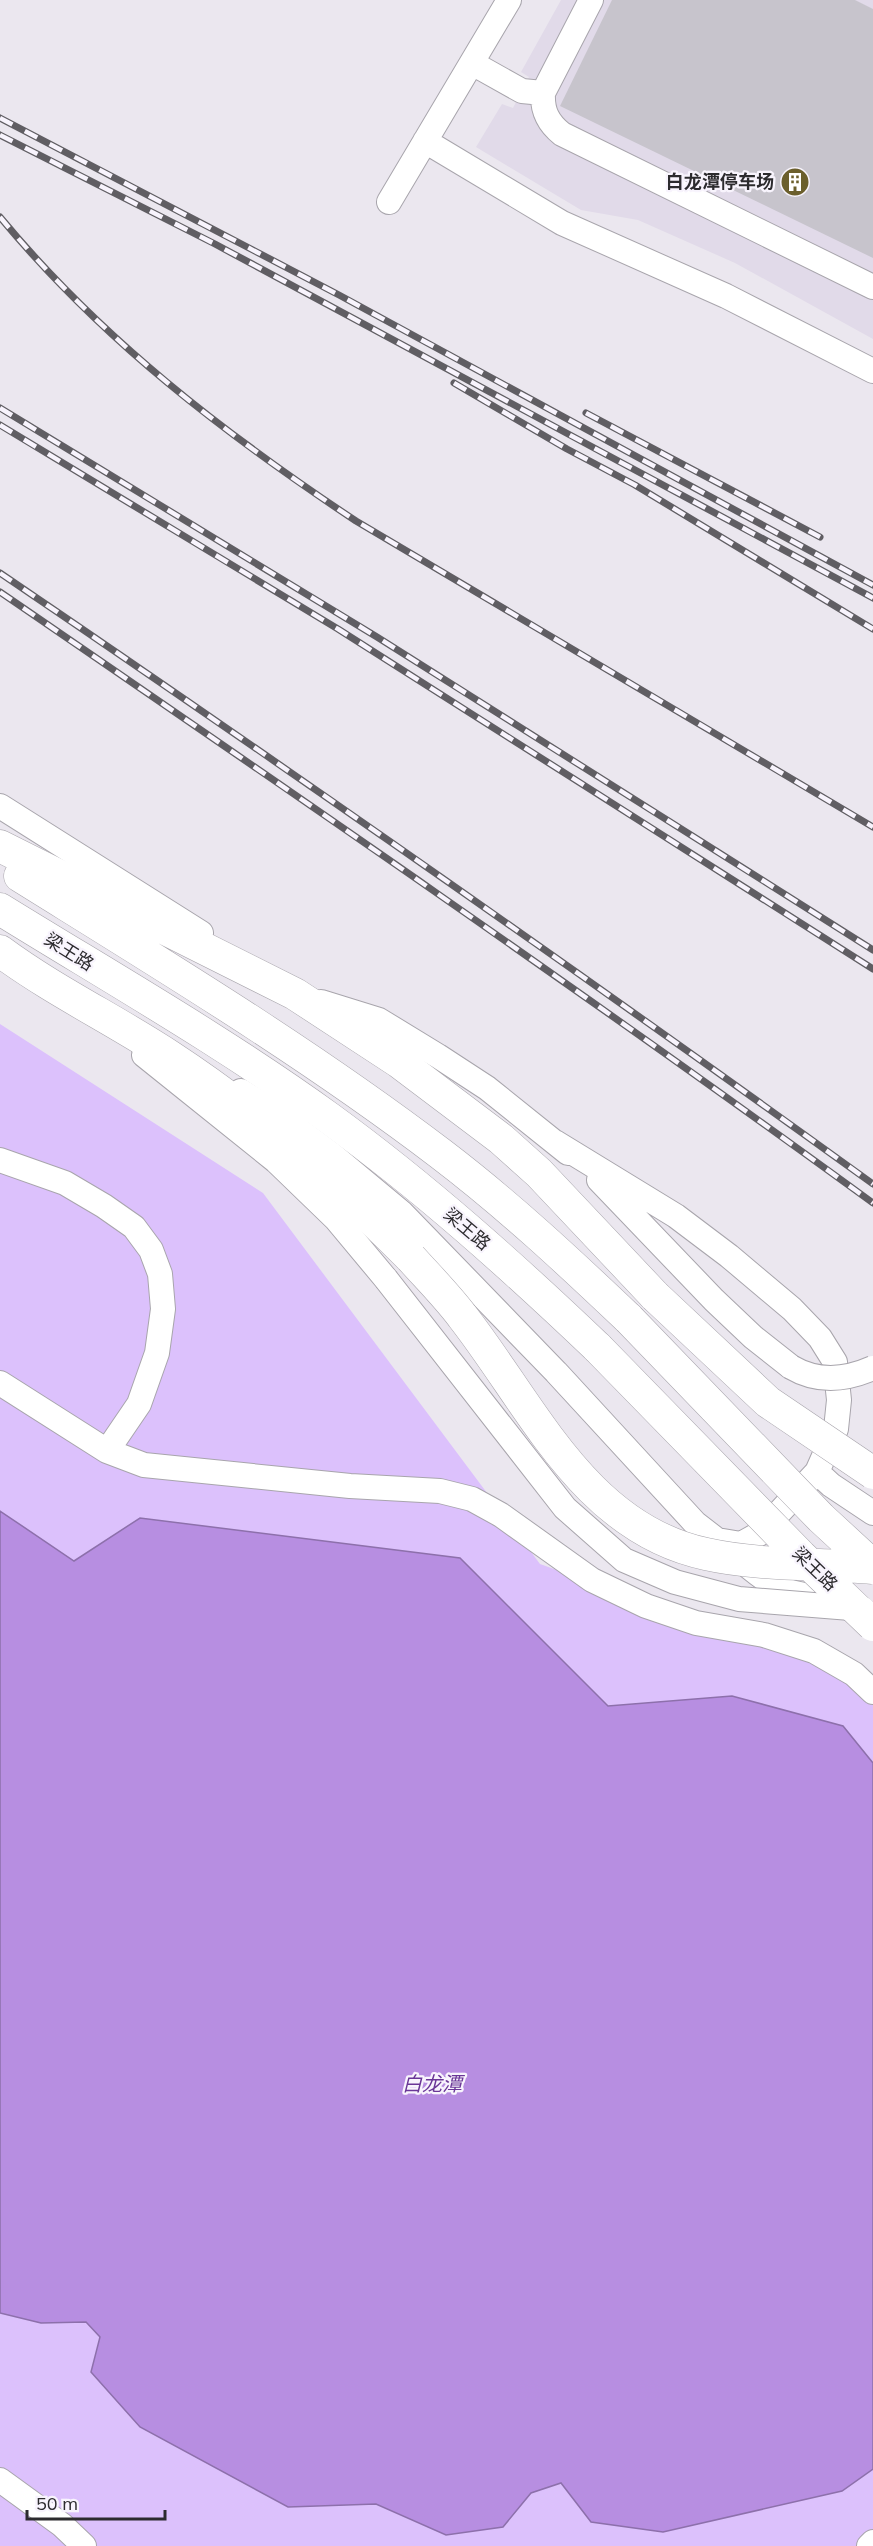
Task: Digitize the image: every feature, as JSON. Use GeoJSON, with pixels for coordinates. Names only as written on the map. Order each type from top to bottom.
{"type":"FeatureCollection","features":[{"type":"Feature","properties":{"kind":"main road"},"geometry":{"type":"LineString","coordinates":[[0,846],[295,994],[399,1062],[501,1139],[559,1193],[655,1296],[768,1402],[873,1473]]}},
{"type":"Feature","properties":{"kind":"main road"},"geometry":{"type":"LineString","coordinates":[[0,863],[344,1083],[443,1155],[544,1239],[629,1319],[821,1518],[873,1567]]}},
{"type":"Feature","properties":{"kind":"main road","name":"梁王路"},"geometry":{"type":"LineString","coordinates":[[0,909],[190,1026],[329,1118],[421,1190],[513,1267],[598,1348],[801,1556],[873,1625]]}},
{"type":"Feature","properties":{"kind":"main road"},"geometry":{"type":"LineString","coordinates":[[5,956],[171,1057],[302,1156],[361,1208],[411,1258],[462,1315],[544,1432],[582,1481],[622,1518],[662,1541],[705,1554],[752,1562],[873,1567]]}},
{"type":"Feature","properties":{"kind":"street"},"geometry":{"type":"LineString","coordinates":[[389,202],[509,0]]}},
{"type":"Feature","properties":{"kind":"street"},"geometry":{"type":"LineString","coordinates":[[591,0],[543,93],[543,105],[553,127],[562,134],[873,287]]}},
{"type":"Feature","properties":{"kind":"street"},"geometry":{"type":"LineString","coordinates":[[472,63],[522,91],[543,93]]}},
{"type":"Feature","properties":{"kind":"street"},"geometry":{"type":"LineString","coordinates":[[425,141],[562,223],[726,296],[873,371]]}},
{"type":"Feature","properties":{"kind":"street"},"geometry":{"type":"LineString","coordinates":[[0,806],[83,856],[295,994],[379,1020],[487,1088],[581,1163],[753,1337],[791,1367],[802,1373],[821,1378],[858,1375],[873,1368]]}},
{"type":"Feature","properties":{"kind":"street"},"geometry":{"type":"LineString","coordinates":[[5,956],[121,1037],[276,1161],[336,1219],[386,1279],[565,1508],[624,1560],[675,1582],[739,1599],[873,1610]]}},
{"type":"Feature","properties":{"kind":"street"},"geometry":{"type":"LineString","coordinates":[[171,1057],[226,1082],[279,1115],[330,1153],[402,1214],[556,1372],[695,1523],[766,1581],[783,1591],[853,1602],[873,1610]]}},
{"type":"Feature","properties":{"kind":"street"},"geometry":{"type":"LineString","coordinates":[[555,1142],[676,1216],[729,1256],[792,1309],[820,1338],[835,1362],[839,1400],[836,1429],[817,1472],[759,1534],[741,1544],[717,1540]]}},
{"type":"Feature","properties":{"kind":"street"},"geometry":{"type":"LineString","coordinates":[[0,1160],[65,1183],[119,1216],[134,1227],[151,1250],[160,1274],[163,1309],[157,1353],[139,1404],[107,1451]]}},
{"type":"Feature","properties":{"kind":"street"},"geometry":{"type":"LineString","coordinates":[[0,1383],[107,1451],[144,1465],[350,1486],[440,1491],[472,1499],[501,1515],[592,1580],[645,1606],[696,1623],[764,1635],[814,1651],[854,1674],[873,1692]]}},
{"type":"Feature","properties":{"kind":"street"},"geometry":{"type":"LineString","coordinates":[[817,1472],[831,1485],[873,1513]]}},
{"type":"Feature","properties":{"kind":"street"},"geometry":{"type":"LineString","coordinates":[[0,2480],[62,2525],[84,2546]]}},
{"type":"Feature","properties":{"kind":"street"},"geometry":{"type":"LineString","coordinates":[[869,2546],[873,2542]]}},
{"type":"Feature","properties":{"kind":"shaded area","name":"白龙潭停车场"},"geometry":{"type":"Polygon","coordinates":[[[561,0],[873,0],[873,339],[735,263],[638,220],[581,210],[476,147],[502,104],[513,108],[529,77],[521,72],[561,0]]]}},
{"type":"Feature","properties":{"kind":"shaded area","name":"白龙潭"},"geometry":{"type":"Polygon","coordinates":[[[0,1024],[263,1193],[540,1564],[851,1675],[873,1697],[873,2546],[0,2546],[0,1024]]]}},
{"type":"Feature","properties":{"kind":"water","name":"白龙潭"},"geometry":{"type":"Polygon","coordinates":[[[0,1511],[74,1561],[140,1518],[460,1558],[608,1706],[732,1696],[843,1726],[873,1763],[873,2469],[842,2491],[663,2532],[591,2522],[561,2483],[531,2493],[503,2527],[446,2535],[376,2504],[288,2507],[140,2427],[91,2372],[100,2337],[86,2322],[41,2323],[0,2313],[0,1511]]]}},
{"type":"Feature","properties":{"kind":"building","name":"白龙潭停车场"},"geometry":{"type":"Polygon","coordinates":[[[612,0],[855,0],[873,9],[873,258],[560,106],[612,0]]]}},
{"type":"Feature","properties":{"kind":"railway"},"geometry":{"type":"LineString","coordinates":[[0,118],[339,295],[873,585]]}},
{"type":"Feature","properties":{"kind":"railway"},"geometry":{"type":"LineString","coordinates":[[0,135],[215,244],[873,598]]}},
{"type":"Feature","properties":{"kind":"railway"},"geometry":{"type":"LineString","coordinates":[[0,217],[39,262],[122,344],[212,419],[307,488],[356,521],[873,827]]}},
{"type":"Feature","properties":{"kind":"railway"},"geometry":{"type":"LineString","coordinates":[[454,383],[567,449],[635,485],[873,629]]}},
{"type":"Feature","properties":{"kind":"railway"},"geometry":{"type":"LineString","coordinates":[[0,408],[377,637],[873,950]]}},
{"type":"Feature","properties":{"kind":"railway"},"geometry":{"type":"LineString","coordinates":[[586,413],[820,537]]}},
{"type":"Feature","properties":{"kind":"railway"},"geometry":{"type":"LineString","coordinates":[[0,425],[338,629],[873,969]]}},
{"type":"Feature","properties":{"kind":"railway"},"geometry":{"type":"LineString","coordinates":[[0,573],[439,876],[873,1184]]}},
{"type":"Feature","properties":{"kind":"railway"},"geometry":{"type":"LineString","coordinates":[[0,592],[548,971],[873,1203]]}},
{"type":"Feature","properties":{"kind":"place","name":"白龙潭停车场"},"geometry":{"type":"Point","coordinates":[795,182]}}]}
